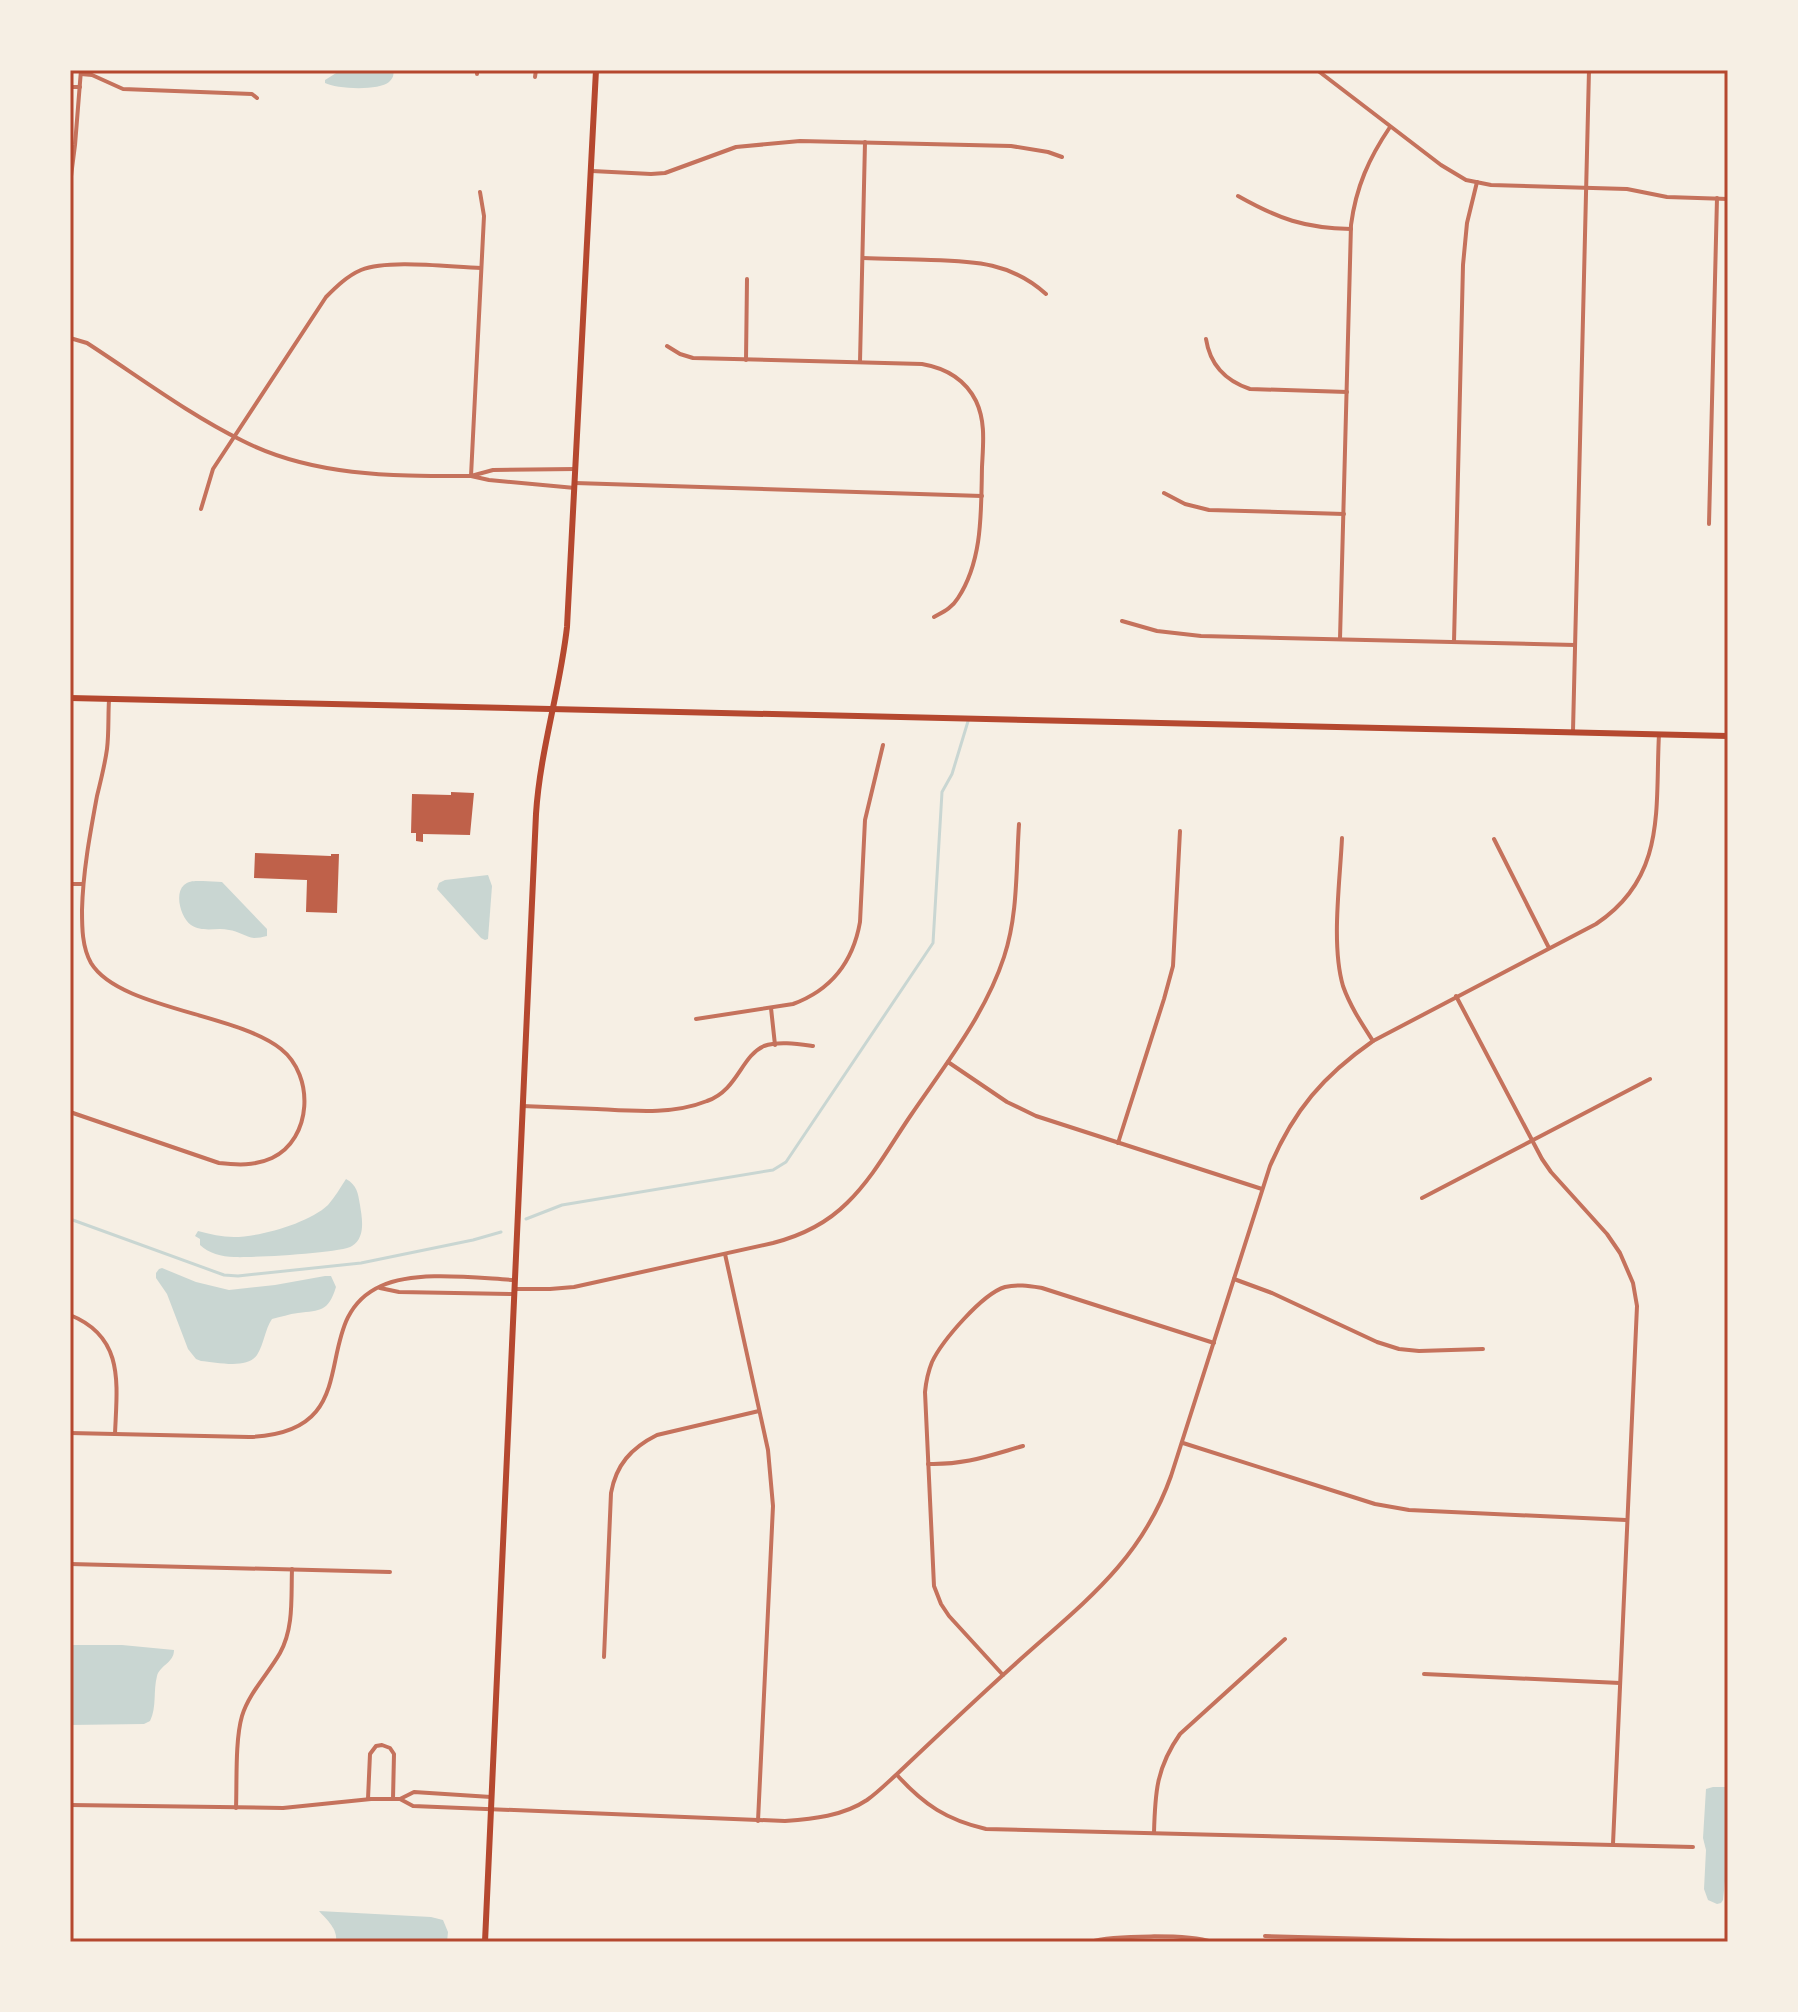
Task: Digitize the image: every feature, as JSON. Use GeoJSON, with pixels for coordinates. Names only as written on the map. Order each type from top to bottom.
{"type":"FeatureCollection","features":[{"type":"Feature","properties":{"kind":"main road"},"geometry":{"type":"LineString","coordinates":[[485,1942],[536,802],[565,642],[596,70]]}},
{"type":"Feature","properties":{"kind":"main road"},"geometry":{"type":"LineString","coordinates":[[70,698],[1728,736]]}},
{"type":"Feature","properties":{"kind":"street"},"geometry":{"type":"LineString","coordinates":[[535,77],[536,70]]}},
{"type":"Feature","properties":{"kind":"street"},"geometry":{"type":"LineString","coordinates":[[1317,70],[1451,173],[1466,180],[1491,185],[1637,189],[1667,197],[1728,199]]}},
{"type":"Feature","properties":{"kind":"street"},"geometry":{"type":"LineString","coordinates":[[1573,733],[1589,70]]}},
{"type":"Feature","properties":{"kind":"street"},"geometry":{"type":"LineString","coordinates":[[70,184],[81,72],[123,89],[252,94],[257,98]]}},
{"type":"Feature","properties":{"kind":"street"},"geometry":{"type":"LineString","coordinates":[[70,87],[80,87]]}},
{"type":"Feature","properties":{"kind":"street"},"geometry":{"type":"LineString","coordinates":[[1340,639],[1351,229],[1364,171],[1390,127]]}},
{"type":"Feature","properties":{"kind":"street"},"geometry":{"type":"LineString","coordinates":[[592,171],[658,174],[739,146],[800,141],[1011,146],[1062,157]]}},
{"type":"Feature","properties":{"kind":"street"},"geometry":{"type":"LineString","coordinates":[[860,362],[865,142]]}},
{"type":"Feature","properties":{"kind":"street"},"geometry":{"type":"LineString","coordinates":[[1454,642],[1463,265],[1467,223],[1477,182]]}},
{"type":"Feature","properties":{"kind":"street"},"geometry":{"type":"LineString","coordinates":[[471,476],[484,216],[480,192]]}},
{"type":"Feature","properties":{"kind":"street"},"geometry":{"type":"LineString","coordinates":[[1238,196],[1289,221],[1321,228],[1351,229]]}},
{"type":"Feature","properties":{"kind":"street"},"geometry":{"type":"LineString","coordinates":[[1709,524],[1717,198]]}},
{"type":"Feature","properties":{"kind":"street"},"geometry":{"type":"LineString","coordinates":[[863,258],[978,261],[1016,274],[1046,294]]}},
{"type":"Feature","properties":{"kind":"street"},"geometry":{"type":"LineString","coordinates":[[201,509],[213,469],[326,297],[341,282],[362,270],[386,264],[481,268]]}},
{"type":"Feature","properties":{"kind":"street"},"geometry":{"type":"LineString","coordinates":[[746,360],[747,279]]}},
{"type":"Feature","properties":{"kind":"street"},"geometry":{"type":"LineString","coordinates":[[70,338],[87,343],[244,442],[290,459],[335,469],[389,476],[471,476],[575,486],[982,496]]}},
{"type":"Feature","properties":{"kind":"street"},"geometry":{"type":"LineString","coordinates":[[1206,339],[1211,358],[1218,369],[1241,386],[1260,390],[1347,392]]}},
{"type":"Feature","properties":{"kind":"street"},"geometry":{"type":"LineString","coordinates":[[667,346],[693,358],[922,364],[946,371],[971,392],[982,419],[979,536],[970,572],[959,597],[953,605],[934,617]]}},
{"type":"Feature","properties":{"kind":"street"},"geometry":{"type":"LineString","coordinates":[[471,476],[493,470],[576,469]]}},
{"type":"Feature","properties":{"kind":"street"},"geometry":{"type":"LineString","coordinates":[[1164,493],[1185,504],[1209,510],[1344,514]]}},
{"type":"Feature","properties":{"kind":"street"},"geometry":{"type":"LineString","coordinates":[[1122,621],[1184,635],[1575,645]]}},
{"type":"Feature","properties":{"kind":"street"},"geometry":{"type":"LineString","coordinates":[[70,1112],[219,1163],[243,1165],[273,1157],[293,1140],[303,1117],[305,1094],[297,1068],[283,1050],[260,1037],[126,991],[105,979],[91,963],[84,944],[83,884],[107,749],[109,700]]}},
{"type":"Feature","properties":{"kind":"street"},"geometry":{"type":"LineString","coordinates":[[400,1799],[413,1806],[758,1821],[813,1819],[867,1800],[1093,1593],[1127,1558],[1145,1533],[1166,1491],[1262,1189],[1279,1145],[1303,1105],[1330,1074],[1373,1041],[1607,916],[1627,897],[1642,875],[1653,841],[1659,734]]}},
{"type":"Feature","properties":{"kind":"street"},"geometry":{"type":"LineString","coordinates":[[696,1019],[793,1004],[814,995],[833,980],[851,953],[860,922],[865,820],[883,745]]}},
{"type":"Feature","properties":{"kind":"street"},"geometry":{"type":"LineString","coordinates":[[378,1287],[399,1292],[574,1287],[786,1240],[819,1225],[838,1212],[869,1178],[988,997],[1005,954],[1014,909],[1019,824]]}},
{"type":"Feature","properties":{"kind":"street"},"geometry":{"type":"LineString","coordinates":[[1118,1143],[1173,966],[1180,831]]}},
{"type":"Feature","properties":{"kind":"street"},"geometry":{"type":"LineString","coordinates":[[1342,838],[1338,962],[1347,997],[1373,1041]]}},
{"type":"Feature","properties":{"kind":"street"},"geometry":{"type":"LineString","coordinates":[[1494,839],[1549,948]]}},
{"type":"Feature","properties":{"kind":"street"},"geometry":{"type":"LineString","coordinates":[[70,884],[83,884]]}},
{"type":"Feature","properties":{"kind":"street"},"geometry":{"type":"LineString","coordinates":[[1456,996],[1551,1172],[1607,1234],[1620,1253],[1633,1283],[1637,1320],[1613,1844]]}},
{"type":"Feature","properties":{"kind":"street"},"geometry":{"type":"LineString","coordinates":[[771,1008],[775,1045]]}},
{"type":"Feature","properties":{"kind":"street"},"geometry":{"type":"LineString","coordinates":[[522,1106],[644,1112],[673,1110],[720,1096],[751,1055],[764,1046],[813,1046]]}},
{"type":"Feature","properties":{"kind":"street"},"geometry":{"type":"LineString","coordinates":[[947,1061],[1007,1102],[1036,1116],[1262,1189]]}},
{"type":"Feature","properties":{"kind":"street"},"geometry":{"type":"LineString","coordinates":[[1422,1198],[1650,1079]]}},
{"type":"Feature","properties":{"kind":"street"},"geometry":{"type":"LineString","coordinates":[[725,1254],[768,1450],[773,1506],[758,1821]]}},
{"type":"Feature","properties":{"kind":"street"},"geometry":{"type":"LineString","coordinates":[[70,1433],[278,1435],[304,1424],[315,1415],[323,1402],[344,1325],[357,1303],[378,1287],[398,1280],[429,1277],[514,1280]]}},
{"type":"Feature","properties":{"kind":"street"},"geometry":{"type":"LineString","coordinates":[[1234,1279],[1399,1349],[1483,1349]]}},
{"type":"Feature","properties":{"kind":"street"},"geometry":{"type":"LineString","coordinates":[[1003,1675],[949,1616],[934,1586],[925,1392],[931,1364],[940,1348],[984,1299],[1005,1287],[1023,1285],[1042,1288],[1214,1343]]}},
{"type":"Feature","properties":{"kind":"street"},"geometry":{"type":"LineString","coordinates":[[70,1315],[92,1327],[109,1347],[117,1377],[115,1434]]}},
{"type":"Feature","properties":{"kind":"street"},"geometry":{"type":"LineString","coordinates":[[604,1657],[611,1493],[613,1479],[621,1463],[637,1447],[657,1435],[759,1411]]}},
{"type":"Feature","properties":{"kind":"street"},"geometry":{"type":"LineString","coordinates":[[1181,1443],[1375,1504],[1409,1510],[1626,1520]]}},
{"type":"Feature","properties":{"kind":"street"},"geometry":{"type":"LineString","coordinates":[[928,1464],[947,1465],[978,1460],[1023,1446]]}},
{"type":"Feature","properties":{"kind":"street"},"geometry":{"type":"LineString","coordinates":[[70,1564],[390,1572]]}},
{"type":"Feature","properties":{"kind":"street"},"geometry":{"type":"LineString","coordinates":[[236,1808],[241,1719],[250,1697],[286,1639],[292,1569]]}},
{"type":"Feature","properties":{"kind":"street"},"geometry":{"type":"LineString","coordinates":[[1154,1833],[1157,1784],[1169,1749],[1180,1734],[1285,1639]]}},
{"type":"Feature","properties":{"kind":"street"},"geometry":{"type":"LineString","coordinates":[[1424,1674],[1620,1683]]}},
{"type":"Feature","properties":{"kind":"street"},"geometry":{"type":"LineString","coordinates":[[368,1799],[370,1754],[380,1745],[388,1746],[393,1751],[393,1799]]}},
{"type":"Feature","properties":{"kind":"street"},"geometry":{"type":"LineString","coordinates":[[897,1774],[923,1801],[942,1814],[964,1824],[996,1829],[1693,1847]]}},
{"type":"Feature","properties":{"kind":"street"},"geometry":{"type":"LineString","coordinates":[[70,1805],[302,1807],[368,1799],[400,1799],[414,1792],[491,1797]]}},
{"type":"Feature","properties":{"kind":"street"},"geometry":{"type":"LineString","coordinates":[[1265,1936],[1488,1942]]}},
{"type":"Feature","properties":{"kind":"street"},"geometry":{"type":"LineString","coordinates":[[1089,1942],[1126,1937],[1198,1938],[1212,1942]]}},
{"type":"Feature","properties":{"kind":"shaded area"},"geometry":{"type":"Polygon","coordinates":[[[341,70],[394,70],[389,82],[376,87],[347,88],[325,83],[341,70]]]}},
{"type":"Feature","properties":{"kind":"shaded area"},"geometry":{"type":"Polygon","coordinates":[[[488,875],[492,886],[488,939],[485,940],[437,889],[439,883],[445,880],[488,875]]]}},
{"type":"Feature","properties":{"kind":"shaded area"},"geometry":{"type":"Polygon","coordinates":[[[222,882],[267,929],[267,936],[254,938],[224,929],[200,929],[187,922],[179,900],[186,883],[222,882]]]}},
{"type":"Feature","properties":{"kind":"shaded area"},"geometry":{"type":"Polygon","coordinates":[[[346,1179],[353,1184],[359,1197],[362,1227],[356,1242],[345,1249],[229,1257],[207,1250],[195,1236],[198,1231],[245,1236],[297,1223],[328,1205],[346,1179]]]}},
{"type":"Feature","properties":{"kind":"shaded area"},"geometry":{"type":"Polygon","coordinates":[[[162,1268],[196,1282],[229,1290],[325,1276],[331,1276],[336,1287],[323,1308],[272,1319],[252,1360],[239,1364],[201,1361],[188,1349],[167,1294],[156,1278],[156,1273],[162,1268]]]}},
{"type":"Feature","properties":{"kind":"shaded area"},"geometry":{"type":"Polygon","coordinates":[[[70,1645],[122,1645],[174,1650],[172,1658],[157,1676],[150,1721],[144,1724],[70,1725],[70,1645]]]}},
{"type":"Feature","properties":{"kind":"shaded area"},"geometry":{"type":"Polygon","coordinates":[[[1728,1787],[1728,1852],[1723,1900],[1717,1904],[1708,1900],[1704,1889],[1706,1789],[1728,1787]]]}},
{"type":"Feature","properties":{"kind":"shaded area"},"geometry":{"type":"Polygon","coordinates":[[[319,1911],[431,1917],[443,1920],[448,1932],[447,1942],[336,1942],[334,1929],[319,1911]]]}},
{"type":"Feature","properties":{"kind":"building"},"geometry":{"type":"Polygon","coordinates":[[[451,792],[474,793],[470,835],[423,834],[423,842],[416,841],[416,833],[411,833],[412,794],[451,795],[451,792]]]}},
{"type":"Feature","properties":{"kind":"building"},"geometry":{"type":"Polygon","coordinates":[[[255,853],[339,854],[337,913],[306,912],[307,880],[254,878],[255,853]]]}},
{"type":"Feature","properties":{"kind":"waterway"},"geometry":{"type":"LineString","coordinates":[[526,1219],[562,1205],[773,1170],[786,1162],[933,943],[942,792],[952,774],[969,718]]}},
{"type":"Feature","properties":{"kind":"waterway"},"geometry":{"type":"LineString","coordinates":[[70,1219],[224,1275],[238,1276],[361,1263],[501,1232]]}}]}
